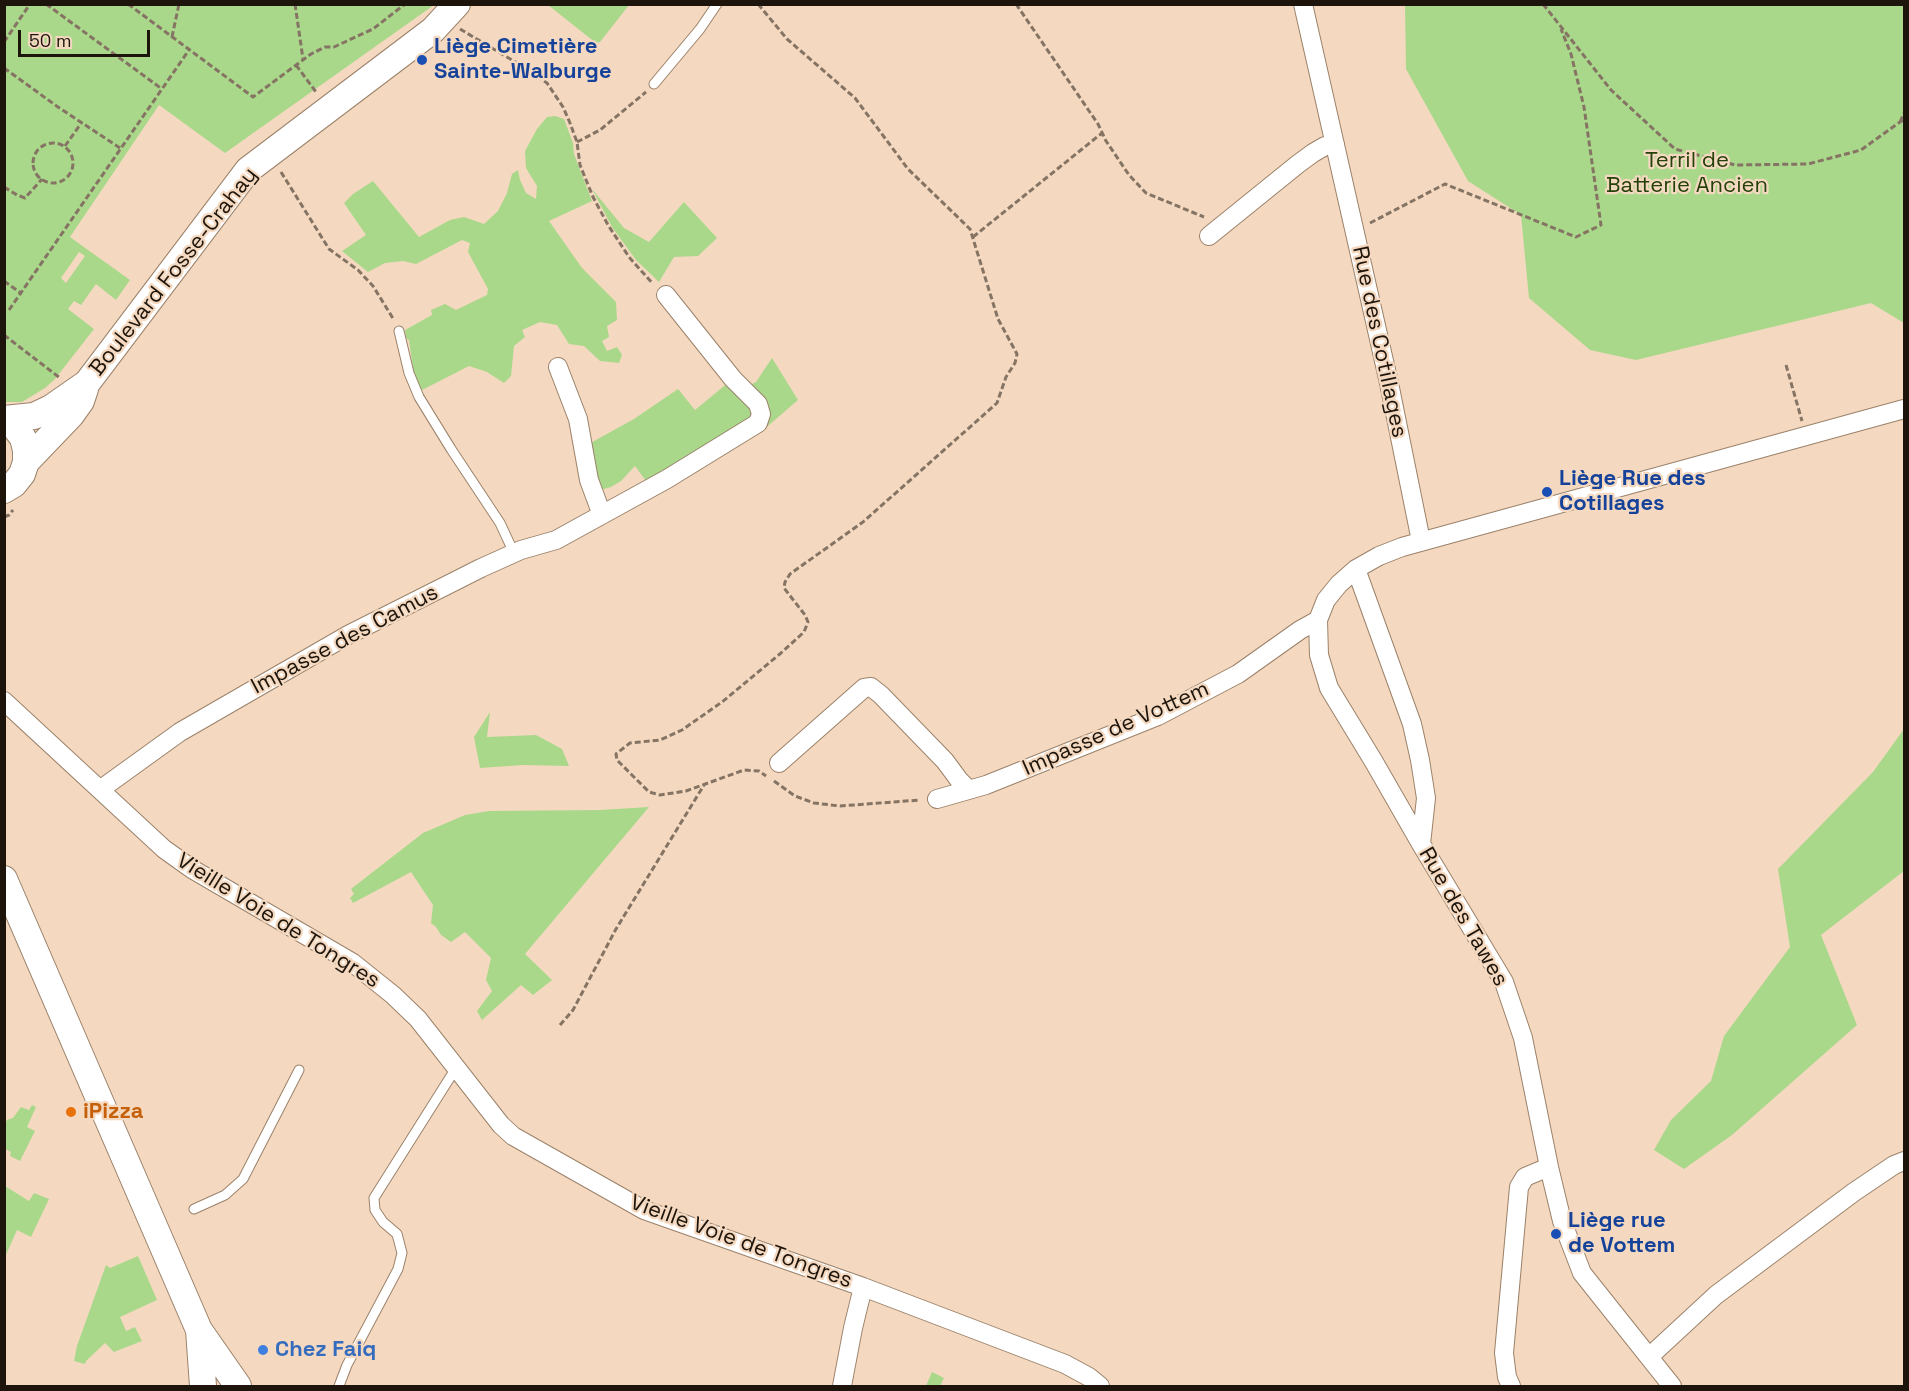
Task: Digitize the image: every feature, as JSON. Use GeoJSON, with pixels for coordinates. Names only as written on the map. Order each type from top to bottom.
{"type":"FeatureCollection","features":[{"type":"Feature","properties":{"kind":"street","name":"Rue des Cotillages"},"geometry":{"type":"LineString","coordinates":[[1303,4],[1389,383],[1421,541]]}},
{"type":"Feature","properties":{"kind":"street","name":"Boulevard Fosse-Crahay"},"geometry":{"type":"LineString","coordinates":[[4,419],[34,416],[51,408],[87,383],[248,170],[433,30],[450,12]]}},
{"type":"Feature","properties":{"kind":"street"},"geometry":{"type":"LineString","coordinates":[[1216,231],[1313,153],[1335,144]]}},
{"type":"Feature","properties":{"kind":"street","name":"Impasse des Camus"},"geometry":{"type":"LineString","coordinates":[[100,789],[180,732],[348,635],[514,553],[556,540],[667,479],[758,423],[761,414],[758,404],[733,379],[666,295]]}},
{"type":"Feature","properties":{"kind":"street"},"geometry":{"type":"LineString","coordinates":[[558,367],[578,419],[589,480],[602,516]]}},
{"type":"Feature","properties":{"kind":"street","name":"Boulevard Fosse-Crahay"},"geometry":{"type":"LineString","coordinates":[[26,462],[71,415],[81,401],[87,383]]}},
{"type":"Feature","properties":{"kind":"street","name":"Rue des Tawes"},"geometry":{"type":"LineString","coordinates":[[1672,1386],[1582,1273],[1562,1221],[1523,1038],[1504,982],[1329,688],[1319,655],[1318,620],[1326,600],[1339,584],[1379,556],[1421,541],[1905,409]]}},
{"type":"Feature","properties":{"kind":"street","name":"Boulevard Fosse-Crahay"},"geometry":{"type":"LineString","coordinates":[[4,419],[14,426],[23,438],[26,450],[26,462],[22,474],[14,484],[4,490]]}},
{"type":"Feature","properties":{"kind":"street"},"geometry":{"type":"LineString","coordinates":[[1356,570],[1412,724],[1426,798],[1421,844]]}},
{"type":"Feature","properties":{"kind":"street","name":"Impasse de Vottem"},"geometry":{"type":"LineString","coordinates":[[937,799],[986,785],[1158,716],[1238,674],[1318,620]]}},
{"type":"Feature","properties":{"kind":"street"},"geometry":{"type":"LineString","coordinates":[[779,762],[864,688],[871,687],[945,761],[969,790]]}},
{"type":"Feature","properties":{"kind":"street","name":"Vieille Voie de Tongres"},"geometry":{"type":"LineString","coordinates":[[4,701],[164,849],[192,869],[353,963],[393,995],[418,1019],[501,1125],[513,1136],[603,1189],[644,1210],[863,1287],[1065,1364],[1100,1386]]}},
{"type":"Feature","properties":{"kind":"street"},"geometry":{"type":"LineString","coordinates":[[4,879],[199,1330],[238,1386]]}},
{"type":"Feature","properties":{"kind":"street"},"geometry":{"type":"LineString","coordinates":[[1649,1357],[1716,1295],[1854,1192],[1894,1165],[1905,1161]]}},
{"type":"Feature","properties":{"kind":"street"},"geometry":{"type":"LineString","coordinates":[[1511,1386],[1507,1377],[1504,1353],[1519,1187],[1525,1177],[1549,1167]]}},
{"type":"Feature","properties":{"kind":"street"},"geometry":{"type":"LineString","coordinates":[[842,1386],[863,1287]]}},
{"type":"Feature","properties":{"kind":"street"},"geometry":{"type":"LineString","coordinates":[[199,1330],[202,1386]]}},
{"type":"Feature","properties":{"kind":"street"},"geometry":{"type":"LineString","coordinates":[[220,1359],[225,1386]]}},
{"type":"Feature","properties":{"kind":"lane"},"geometry":{"type":"LineString","coordinates":[[654,84],[700,29],[717,4]]}},
{"type":"Feature","properties":{"kind":"lane"},"geometry":{"type":"LineString","coordinates":[[399,331],[409,374],[419,397],[500,524],[514,553]]}},
{"type":"Feature","properties":{"kind":"lane"},"geometry":{"type":"LineString","coordinates":[[339,1386],[347,1365],[398,1269],[402,1253],[397,1234],[383,1222],[375,1210],[374,1198],[456,1068]]}},
{"type":"Feature","properties":{"kind":"lane"},"geometry":{"type":"LineString","coordinates":[[194,1209],[225,1195],[243,1179],[299,1070]]}},
{"type":"Feature","properties":{"kind":"path"},"geometry":{"type":"LineString","coordinates":[[4,42],[30,4]]}},
{"type":"Feature","properties":{"kind":"path"},"geometry":{"type":"LineString","coordinates":[[46,4],[162,89]]}},
{"type":"Feature","properties":{"kind":"path"},"geometry":{"type":"LineString","coordinates":[[128,4],[253,97],[303,59],[325,47],[334,47],[373,29],[405,4]]}},
{"type":"Feature","properties":{"kind":"path"},"geometry":{"type":"LineString","coordinates":[[172,37],[179,4]]}},
{"type":"Feature","properties":{"kind":"path"},"geometry":{"type":"LineString","coordinates":[[295,4],[303,59]]}},
{"type":"Feature","properties":{"kind":"path"},"geometry":{"type":"LineString","coordinates":[[758,4],[787,39],[855,98],[908,169],[970,229],[998,319],[1017,354],[997,403],[863,522],[790,574],[784,588],[806,615],[808,622],[804,632],[722,702],[682,730],[660,740],[630,743],[616,754],[617,760],[649,792],[660,795],[686,790],[744,770],[759,771],[795,796],[813,802],[840,806],[937,799]]}},
{"type":"Feature","properties":{"kind":"path"},"geometry":{"type":"LineString","coordinates":[[1016,4],[1129,175],[1146,193],[1216,231]]}},
{"type":"Feature","properties":{"kind":"path"},"geometry":{"type":"LineString","coordinates":[[1545,6],[1611,90],[1675,149],[1735,165],[1808,164],[1861,150],[1902,121],[1905,113]]}},
{"type":"Feature","properties":{"kind":"path"},"geometry":{"type":"LineString","coordinates":[[450,12],[546,83],[562,107],[577,142],[580,165],[608,225],[642,273],[666,295]]}},
{"type":"Feature","properties":{"kind":"path"},"geometry":{"type":"LineString","coordinates":[[1355,231],[1445,184],[1576,237],[1601,225],[1584,106],[1571,54],[1561,29]]}},
{"type":"Feature","properties":{"kind":"path"},"geometry":{"type":"LineString","coordinates":[[9,310],[190,49]]}},
{"type":"Feature","properties":{"kind":"path"},"geometry":{"type":"LineString","coordinates":[[296,65],[328,109]]}},
{"type":"Feature","properties":{"kind":"path"},"geometry":{"type":"LineString","coordinates":[[4,68],[120,148]]}},
{"type":"Feature","properties":{"kind":"path"},"geometry":{"type":"LineString","coordinates":[[577,142],[600,130],[654,84]]}},
{"type":"Feature","properties":{"kind":"path"},"geometry":{"type":"LineString","coordinates":[[65,146],[82,122]]}},
{"type":"Feature","properties":{"kind":"path"},"geometry":{"type":"LineString","coordinates":[[973,238],[1102,133]]}},
{"type":"Feature","properties":{"kind":"path"},"geometry":{"type":"LineString","coordinates":[[50,143],[65,146],[73,160],[69,174],[64,180],[56,183],[42,179],[33,166],[37,151],[50,143]]}},
{"type":"Feature","properties":{"kind":"path"},"geometry":{"type":"LineString","coordinates":[[269,153],[329,249],[358,270],[373,286],[381,296],[399,331]]}},
{"type":"Feature","properties":{"kind":"path"},"geometry":{"type":"LineString","coordinates":[[4,187],[25,198],[42,179]]}},
{"type":"Feature","properties":{"kind":"path"},"geometry":{"type":"LineString","coordinates":[[4,281],[22,294]]}},
{"type":"Feature","properties":{"kind":"path"},"geometry":{"type":"LineString","coordinates":[[4,335],[39,362]]}},
{"type":"Feature","properties":{"kind":"path"},"geometry":{"type":"LineString","coordinates":[[1786,365],[1806,435]]}},
{"type":"Feature","properties":{"kind":"path"},"geometry":{"type":"LineString","coordinates":[[560,1025],[573,1010],[616,930],[705,784]]}},
{"type":"Feature","properties":{"kind":"green space"},"geometry":{"type":"Polygon","coordinates":[[[5,4],[434,4],[225,153],[159,105],[70,237],[130,280],[116,300],[96,284],[81,305],[74,301],[68,309],[94,329],[55,379],[45,388],[22,402],[4,402],[5,4]],[[79,252],[61,278],[66,283],[85,256],[79,252]]]}},
{"type":"Feature","properties":{"kind":"green space"},"geometry":{"type":"Polygon","coordinates":[[[548,5],[629,5],[600,42],[596,43],[548,5]]]}},
{"type":"Feature","properties":{"kind":"green space","name":"Terril de Batterie Ancien"},"geometry":{"type":"Polygon","coordinates":[[[1405,5],[1904,5],[1904,323],[1871,303],[1636,360],[1590,350],[1529,298],[1521,215],[1468,181],[1406,69],[1405,5]]]}},
{"type":"Feature","properties":{"kind":"green space"},"geometry":{"type":"Polygon","coordinates":[[[555,116],[564,119],[573,143],[574,154],[592,201],[549,221],[582,268],[616,302],[617,320],[607,326],[609,337],[602,341],[607,351],[617,347],[622,355],[619,363],[600,361],[584,346],[569,344],[557,325],[540,322],[522,330],[525,337],[514,346],[511,376],[504,383],[487,372],[469,366],[422,390],[414,375],[409,340],[406,338],[405,330],[432,315],[431,310],[445,304],[456,310],[487,295],[488,289],[468,252],[470,243],[462,240],[416,264],[403,261],[385,263],[368,272],[342,251],[366,235],[344,203],[373,181],[419,237],[450,220],[464,217],[484,224],[498,211],[507,193],[512,174],[518,170],[526,193],[536,199],[537,186],[526,168],[525,151],[537,129],[547,117],[555,116]]]}},
{"type":"Feature","properties":{"kind":"green space"},"geometry":{"type":"Polygon","coordinates":[[[592,189],[624,228],[649,242],[684,202],[717,238],[698,256],[674,257],[659,282],[636,260],[612,227],[592,189]]]}},
{"type":"Feature","properties":{"kind":"green space"},"geometry":{"type":"Polygon","coordinates":[[[772,358],[798,400],[756,433],[750,385],[756,382],[772,358]]]}},
{"type":"Feature","properties":{"kind":"green space"},"geometry":{"type":"Polygon","coordinates":[[[729,382],[752,409],[752,417],[649,485],[635,466],[621,481],[597,491],[585,446],[634,419],[678,389],[695,410],[729,382]]]}},
{"type":"Feature","properties":{"kind":"green space"},"geometry":{"type":"Polygon","coordinates":[[[490,712],[487,737],[536,735],[562,749],[569,766],[523,765],[480,768],[474,737],[490,712]]]}},
{"type":"Feature","properties":{"kind":"green space"},"geometry":{"type":"Polygon","coordinates":[[[1904,729],[1904,871],[1821,935],[1857,1025],[1732,1135],[1684,1169],[1654,1150],[1671,1120],[1711,1081],[1724,1036],[1790,947],[1778,869],[1873,772],[1904,729]]]}},
{"type":"Feature","properties":{"kind":"green space"},"geometry":{"type":"Polygon","coordinates":[[[649,807],[525,954],[552,980],[533,995],[521,985],[482,1020],[477,1011],[492,991],[486,980],[491,958],[465,932],[451,942],[441,935],[431,923],[433,905],[411,872],[353,903],[350,898],[354,894],[351,889],[423,833],[465,815],[489,811],[649,807]]]}},
{"type":"Feature","properties":{"kind":"green space"},"geometry":{"type":"Polygon","coordinates":[[[32,1105],[36,1107],[27,1127],[35,1131],[20,1161],[10,1156],[11,1152],[5,1149],[5,1124],[21,1107],[29,1110],[32,1105]]]}},
{"type":"Feature","properties":{"kind":"green space"},"geometry":{"type":"Polygon","coordinates":[[[5,1186],[29,1201],[34,1193],[49,1199],[31,1237],[17,1230],[5,1257],[5,1186]]]}},
{"type":"Feature","properties":{"kind":"green space"},"geometry":{"type":"Polygon","coordinates":[[[138,1256],[157,1300],[120,1317],[126,1331],[135,1327],[142,1341],[114,1352],[105,1343],[85,1364],[74,1361],[77,1346],[106,1265],[110,1268],[138,1256]]]}},
{"type":"Feature","properties":{"kind":"green space"},"geometry":{"type":"Polygon","coordinates":[[[932,1372],[944,1378],[940,1386],[926,1386],[932,1372]]]}},
{"type":"Feature","properties":{"kind":"place","name":"Liège Cimetière Sainte-Walburge"},"geometry":{"type":"Point","coordinates":[422,60]}},
{"type":"Feature","properties":{"kind":"place","name":"Liège Rue des Cotillages"},"geometry":{"type":"Point","coordinates":[1547,492]}},
{"type":"Feature","properties":{"kind":"place","name":"iPizza"},"geometry":{"type":"Point","coordinates":[71,1112]}},
{"type":"Feature","properties":{"kind":"place","name":"Liège rue de Vottem"},"geometry":{"type":"Point","coordinates":[1556,1234]}},
{"type":"Feature","properties":{"kind":"place","name":"Chez Faiq"},"geometry":{"type":"Point","coordinates":[263,1350]}}]}
